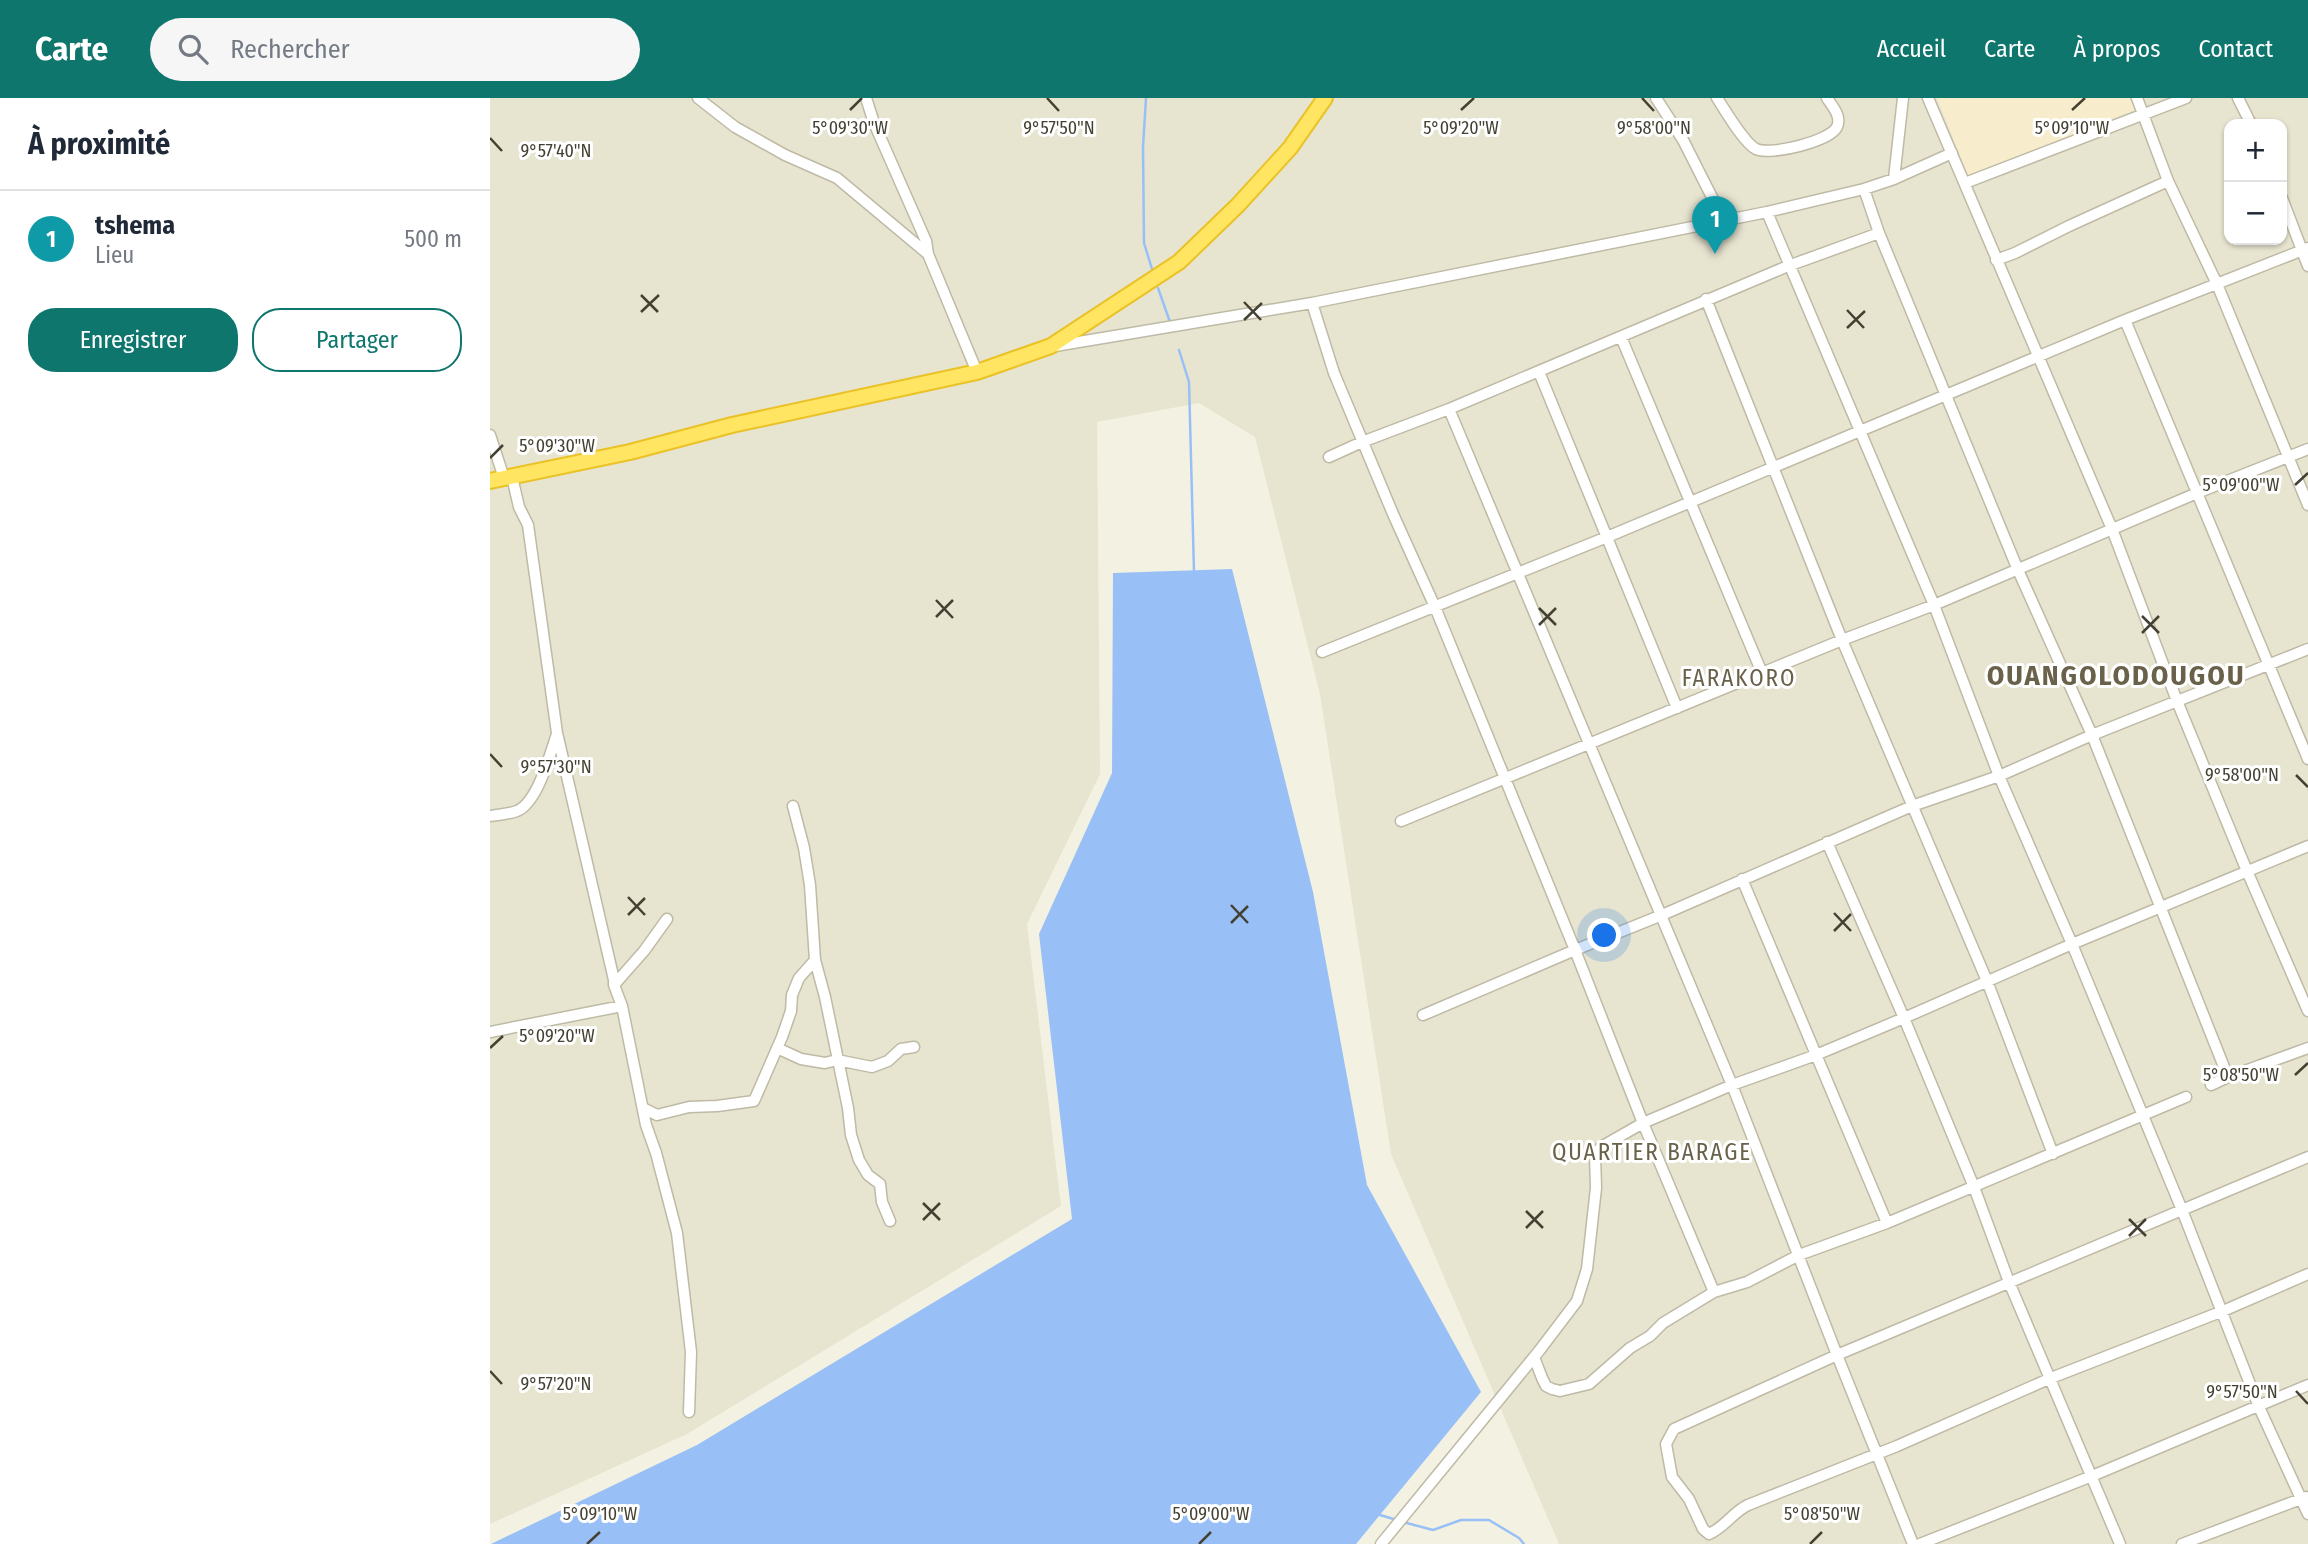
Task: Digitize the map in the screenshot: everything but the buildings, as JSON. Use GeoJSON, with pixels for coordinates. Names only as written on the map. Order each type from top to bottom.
{"type":"FeatureCollection","features":[{"type":"Feature","properties":{"kind":"highway"},"geometry":{"type":"LineString","coordinates":[[502,479],[631,452],[732,425],[977,372],[1051,346],[1179,262],[1238,205],[1290,148],[1325,98]]}},
{"type":"Feature","properties":{"kind":"street"},"geometry":{"type":"LineString","coordinates":[[698,98],[735,127],[785,155],[837,177],[928,254]]}},
{"type":"Feature","properties":{"kind":"street"},"geometry":{"type":"LineString","coordinates":[[866,98],[977,372]]}},
{"type":"Feature","properties":{"kind":"street"},"geometry":{"type":"LineString","coordinates":[[1656,98],[1683,140],[1723,219]]}},
{"type":"Feature","properties":{"kind":"street"},"geometry":{"type":"LineString","coordinates":[[1717,98],[1741,134],[1756,149],[1773,152],[1800,146],[1832,133],[1838,126],[1838,115],[1827,98]]}},
{"type":"Feature","properties":{"kind":"street"},"geometry":{"type":"LineString","coordinates":[[1894,179],[1903,98]]}},
{"type":"Feature","properties":{"kind":"street"},"geometry":{"type":"LineString","coordinates":[[1928,98],[2112,529],[2177,701],[2308,1011]]}},
{"type":"Feature","properties":{"kind":"street"},"geometry":{"type":"LineString","coordinates":[[2137,98],[2168,181],[2217,284],[2308,505]]}},
{"type":"Feature","properties":{"kind":"street"},"geometry":{"type":"LineString","coordinates":[[1965,183],[2186,98]]}},
{"type":"Feature","properties":{"kind":"street"},"geometry":{"type":"LineString","coordinates":[[2238,98],[2248,119]]}},
{"type":"Feature","properties":{"kind":"street"},"geometry":{"type":"LineString","coordinates":[[1051,346],[1312,303],[1767,212],[1864,189],[1894,179],[1952,153]]}},
{"type":"Feature","properties":{"kind":"street"},"geometry":{"type":"LineString","coordinates":[[1996,260],[2168,181]]}},
{"type":"Feature","properties":{"kind":"street"},"geometry":{"type":"LineString","coordinates":[[1864,189],[2018,570],[2092,735],[2228,1077]]}},
{"type":"Feature","properties":{"kind":"street"},"geometry":{"type":"LineString","coordinates":[[2287,209],[2305,249],[2308,266]]}},
{"type":"Feature","properties":{"kind":"street"},"geometry":{"type":"LineString","coordinates":[[1767,212],[1934,605],[1999,776],[2072,943],[2223,1311],[2259,1407],[2305,1497],[2308,1514]]}},
{"type":"Feature","properties":{"kind":"street"},"geometry":{"type":"LineString","coordinates":[[1329,457],[1539,372],[1706,299],[1880,233]]}},
{"type":"Feature","properties":{"kind":"street"},"geometry":{"type":"LineString","coordinates":[[1322,652],[1607,537],[2125,320],[2305,249]]}},
{"type":"Feature","properties":{"kind":"street"},"geometry":{"type":"LineString","coordinates":[[1706,299],[1842,640],[1987,981],[2053,1154]]}},
{"type":"Feature","properties":{"kind":"street"},"geometry":{"type":"LineString","coordinates":[[1312,303],[1334,373],[1362,442],[1435,607],[1643,1124],[1714,1292]]}},
{"type":"Feature","properties":{"kind":"street"},"geometry":{"type":"LineString","coordinates":[[2125,320],[2308,759]]}},
{"type":"Feature","properties":{"kind":"street"},"geometry":{"type":"LineString","coordinates":[[1621,337],[1762,673]]}},
{"type":"Feature","properties":{"kind":"street"},"geometry":{"type":"LineString","coordinates":[[1539,372],[1677,708]]}},
{"type":"Feature","properties":{"kind":"street"},"geometry":{"type":"LineString","coordinates":[[1449,409],[1732,1085],[1836,1355],[1913,1544]]}},
{"type":"Feature","properties":{"kind":"street"},"geometry":{"type":"LineString","coordinates":[[490,435],[502,479],[528,525],[557,733],[614,985],[622,1006],[646,1125],[677,1233],[691,1352],[689,1412]]}},
{"type":"Feature","properties":{"kind":"street"},"geometry":{"type":"LineString","coordinates":[[1401,821],[1842,640],[1934,605],[2197,493],[2308,449]]}},
{"type":"Feature","properties":{"kind":"street"},"geometry":{"type":"LineString","coordinates":[[1423,1014],[1662,915],[1912,806],[1999,776],[2092,735],[2308,649]]}},
{"type":"Feature","properties":{"kind":"street"},"geometry":{"type":"LineString","coordinates":[[490,817],[517,811],[526,805],[542,778],[557,733]]}},
{"type":"Feature","properties":{"kind":"street"},"geometry":{"type":"LineString","coordinates":[[793,806],[810,885],[815,960],[825,996],[855,1147],[868,1175],[880,1184],[882,1202],[890,1221]]}},
{"type":"Feature","properties":{"kind":"street"},"geometry":{"type":"LineString","coordinates":[[1827,842],[1905,1018],[1974,1187],[2009,1282],[2119,1544]]}},
{"type":"Feature","properties":{"kind":"street"},"geometry":{"type":"LineString","coordinates":[[1381,1544],[1577,1301],[1587,1269],[1596,1188],[1595,1154],[1601,1147],[1643,1124],[1732,1085],[1816,1055],[2072,943],[2308,846]]}},
{"type":"Feature","properties":{"kind":"street"},"geometry":{"type":"LineString","coordinates":[[1742,879],[1887,1223]]}},
{"type":"Feature","properties":{"kind":"street"},"geometry":{"type":"LineString","coordinates":[[614,985],[659,933],[667,919]]}},
{"type":"Feature","properties":{"kind":"street"},"geometry":{"type":"LineString","coordinates":[[643,1108],[657,1115],[689,1107],[754,1101],[791,1011],[792,995],[799,978],[815,960]]}},
{"type":"Feature","properties":{"kind":"street"},"geometry":{"type":"LineString","coordinates":[[490,1032],[622,1006]]}},
{"type":"Feature","properties":{"kind":"street"},"geometry":{"type":"LineString","coordinates":[[777,1048],[801,1059],[824,1063],[837,1059],[872,1067],[888,1061],[901,1049],[914,1047]]}},
{"type":"Feature","properties":{"kind":"street"},"geometry":{"type":"LineString","coordinates":[[2211,1085],[2308,1048]]}},
{"type":"Feature","properties":{"kind":"street"},"geometry":{"type":"LineString","coordinates":[[1534,1357],[1546,1386],[1552,1389],[1560,1391],[1589,1384],[1663,1323],[1714,1292],[1747,1282],[1798,1255],[1887,1223],[2186,1097]]}},
{"type":"Feature","properties":{"kind":"street"},"geometry":{"type":"LineString","coordinates":[[2308,1157],[1836,1355],[1674,1429],[1666,1444],[1672,1477],[1689,1499],[1703,1529],[1709,1534],[1741,1508],[2308,1274]]}},
{"type":"Feature","properties":{"kind":"street"},"geometry":{"type":"LineString","coordinates":[[1920,1544],[2092,1476],[2308,1385]]}},
{"type":"Feature","properties":{"kind":"street"},"geometry":{"type":"LineString","coordinates":[[2182,1544],[2305,1497]]}},
{"type":"Feature","properties":{"kind":"shaded area"},"geometry":{"type":"Polygon","coordinates":[[[490,98],[2308,98],[2308,1544],[1559,1544],[1391,1154],[1320,694],[1255,437],[1199,403],[1097,422],[1100,774],[1027,924],[1061,1206],[687,1434],[490,1524],[490,98]]]}},
{"type":"Feature","properties":{"kind":"shaded area"},"geometry":{"type":"Polygon","coordinates":[[[1937,98],[2130,98],[2135,110],[1968,176],[1937,98]]]}},
{"type":"Feature","properties":{"kind":"water"},"geometry":{"type":"Polygon","coordinates":[[[1232,569],[1313,892],[1367,1185],[1481,1392],[1356,1544],[491,1544],[697,1445],[1072,1219],[1039,934],[1112,773],[1113,573],[1232,569]]]}},
{"type":"Feature","properties":{"kind":"waterway"},"geometry":{"type":"LineString","coordinates":[[1146,98],[1143,147],[1144,243],[1152,269]]}},
{"type":"Feature","properties":{"kind":"waterway"},"geometry":{"type":"LineString","coordinates":[[1158,288],[1170,322]]}},
{"type":"Feature","properties":{"kind":"waterway"},"geometry":{"type":"LineString","coordinates":[[1179,350],[1189,382],[1194,572]]}},
{"type":"Feature","properties":{"kind":"waterway"},"geometry":{"type":"LineString","coordinates":[[1380,1515],[1397,1520]]}},
{"type":"Feature","properties":{"kind":"waterway"},"geometry":{"type":"LineString","coordinates":[[1403,1522],[1433,1530],[1461,1520],[1489,1520],[1519,1538],[1524,1544]]}},
{"type":"Feature","properties":{"kind":"place","name":"tshema"},"geometry":{"type":"Point","coordinates":[1715,254]}},
{"type":"Feature","properties":{"kind":"district","name":"OUANGOLODOUGOU"},"geometry":{"type":"Point","coordinates":[2116,675]}},
{"type":"Feature","properties":{"kind":"district","name":"FARAKORO"},"geometry":{"type":"Point","coordinates":[1739,678]}},
{"type":"Feature","properties":{"kind":"district","name":"QUARTIER BARAGE"},"geometry":{"type":"Point","coordinates":[1652,1152]}}]}
